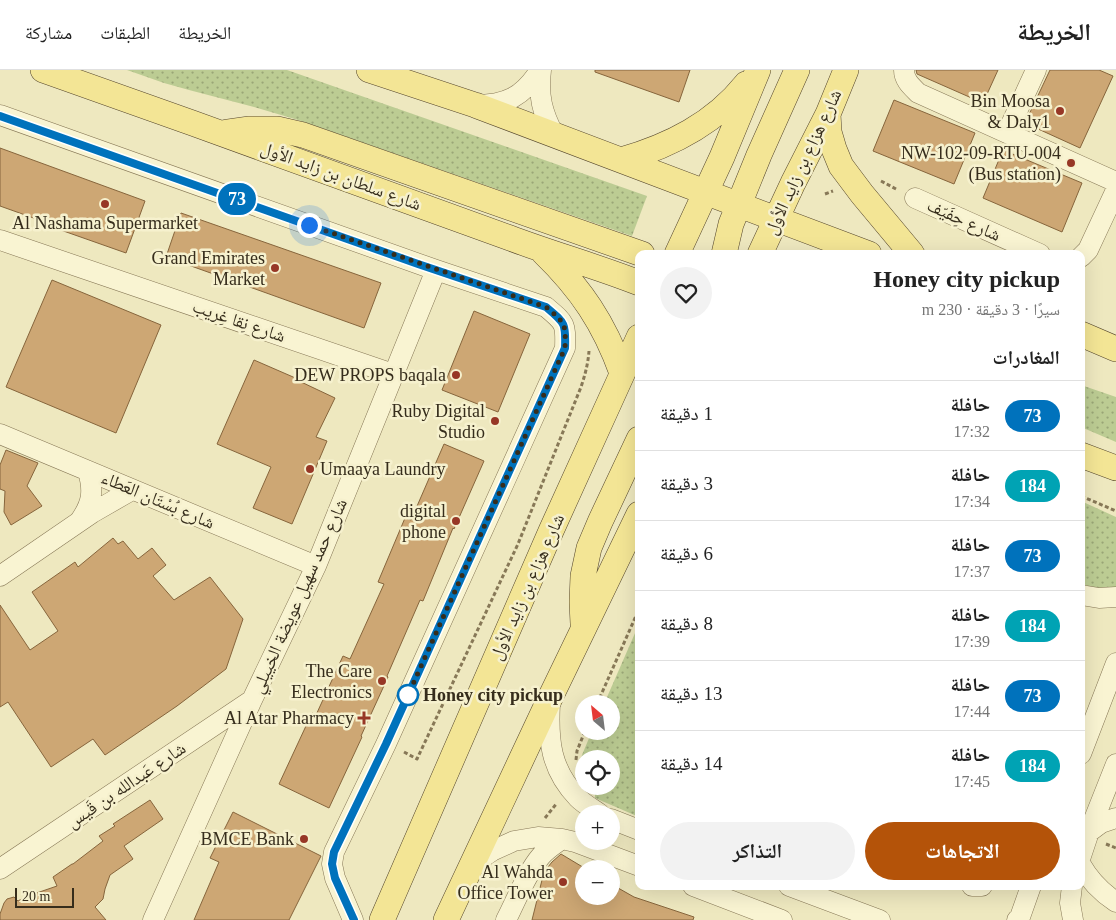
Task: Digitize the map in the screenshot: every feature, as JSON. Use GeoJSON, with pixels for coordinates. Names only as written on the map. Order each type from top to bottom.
{"type":"FeatureCollection","features":[{"type":"Feature","properties":{"kind":"main road","name":"شارع سلطان بن زايد الأول"},"geometry":{"type":"LineString","coordinates":[[43,70],[542,250],[635,282]]}},
{"type":"Feature","properties":{"kind":"main road"},"geometry":{"type":"LineString","coordinates":[[369,70],[475,105],[858,250]]}},
{"type":"Feature","properties":{"kind":"main road"},"geometry":{"type":"LineString","coordinates":[[621,160],[642,154],[683,137],[712,117],[738,94],[758,70]]}},
{"type":"Feature","properties":{"kind":"main road"},"geometry":{"type":"LineString","coordinates":[[679,250],[722,157],[758,70]]}},
{"type":"Feature","properties":{"kind":"main road"},"geometry":{"type":"LineString","coordinates":[[722,250],[759,155],[797,70]]}},
{"type":"Feature","properties":{"kind":"main road","name":"شارع هزاع بن زايد الأول"},"geometry":{"type":"LineString","coordinates":[[768,250],[776,219],[828,114],[846,70]]}},
{"type":"Feature","properties":{"kind":"main road"},"geometry":{"type":"LineString","coordinates":[[828,114],[829,132],[841,166],[909,250]]}},
{"type":"Feature","properties":{"kind":"main road"},"geometry":{"type":"LineString","coordinates":[[220,133],[248,129],[277,129],[303,135],[635,252]]}},
{"type":"Feature","properties":{"kind":"main road"},"geometry":{"type":"LineString","coordinates":[[705,192],[715,243],[719,250]]}},
{"type":"Feature","properties":{"kind":"main road"},"geometry":{"type":"LineString","coordinates":[[728,250],[752,238],[776,219]]}},
{"type":"Feature","properties":{"kind":"main road"},"geometry":{"type":"LineString","coordinates":[[542,250],[563,271],[598,318],[622,373]]}},
{"type":"Feature","properties":{"kind":"main road"},"geometry":{"type":"LineString","coordinates":[[1085,336],[1116,349]]}},
{"type":"Feature","properties":{"kind":"main road","name":"شارع هزاع بن زايد الأول"},"geometry":{"type":"LineString","coordinates":[[382,920],[547,540],[635,345]]}},
{"type":"Feature","properties":{"kind":"main road"},"geometry":{"type":"LineString","coordinates":[[583,629],[583,576],[589,548],[635,448]]}},
{"type":"Feature","properties":{"kind":"main road"},"geometry":{"type":"LineString","coordinates":[[1085,457],[1112,470]]}},
{"type":"Feature","properties":{"kind":"main road"},"geometry":{"type":"LineString","coordinates":[[446,920],[635,522]]}},
{"type":"Feature","properties":{"kind":"street"},"geometry":{"type":"LineString","coordinates":[[475,105],[492,105],[507,101],[521,93],[533,81],[540,70]]}},
{"type":"Feature","properties":{"kind":"street"},"geometry":{"type":"LineString","coordinates":[[540,70],[541,102],[545,120],[554,135]]}},
{"type":"Feature","properties":{"kind":"street"},"geometry":{"type":"LineString","coordinates":[[904,70],[904,76],[918,93],[1116,182]]}},
{"type":"Feature","properties":{"kind":"street"},"geometry":{"type":"LineString","coordinates":[[1007,133],[1036,70]]}},
{"type":"Feature","properties":{"kind":"street"},"geometry":{"type":"LineString","coordinates":[[0,116],[546,307],[560,318],[566,329],[565,348],[386,744],[334,852],[332,864],[335,878],[354,920]]}},
{"type":"Feature","properties":{"kind":"street"},"geometry":{"type":"LineString","coordinates":[[1085,253],[1116,190]]}},
{"type":"Feature","properties":{"kind":"street","name":"شارع حِفَيّف"},"geometry":{"type":"LineString","coordinates":[[915,198],[1031,250]]}},
{"type":"Feature","properties":{"kind":"street","name":"شارع نِقا غِريب"},"geometry":{"type":"LineString","coordinates":[[0,240],[393,374]]}},
{"type":"Feature","properties":{"kind":"street","name":"شارع حمد سهيل عويضة الخييلي"},"geometry":{"type":"LineString","coordinates":[[154,920],[252,700],[316,566],[436,270]]}},
{"type":"Feature","properties":{"kind":"street","name":"شارع بُسْتَان العَطاء"},"geometry":{"type":"LineString","coordinates":[[0,434],[316,566]]}},
{"type":"Feature","properties":{"kind":"street"},"geometry":{"type":"LineString","coordinates":[[79,522],[86,513],[90,503],[91,481],[88,471]]}},
{"type":"Feature","properties":{"kind":"street"},"geometry":{"type":"LineString","coordinates":[[0,576],[105,505],[132,490]]}},
{"type":"Feature","properties":{"kind":"street"},"geometry":{"type":"LineString","coordinates":[[1085,596],[1116,597]]}},
{"type":"Feature","properties":{"kind":"street"},"geometry":{"type":"LineString","coordinates":[[1085,744],[1116,663]]}},
{"type":"Feature","properties":{"kind":"street"},"geometry":{"type":"LineString","coordinates":[[551,696],[549,725],[551,752],[561,777],[578,798],[588,805]]}},
{"type":"Feature","properties":{"kind":"street","name":"شارع عَبدالله بن قَيس"},"geometry":{"type":"LineString","coordinates":[[0,870],[252,700]]}},
{"type":"Feature","properties":{"kind":"street"},"geometry":{"type":"LineString","coordinates":[[1085,842],[1116,764]]}},
{"type":"Feature","properties":{"kind":"street"},"geometry":{"type":"LineString","coordinates":[[1088,832],[1101,823],[1116,818]]}},
{"type":"Feature","properties":{"kind":"street"},"geometry":{"type":"LineString","coordinates":[[620,823],[635,828]]}},
{"type":"Feature","properties":{"kind":"street"},"geometry":{"type":"LineString","coordinates":[[472,865],[492,851],[514,841],[538,837],[575,842],[635,864]]}},
{"type":"Feature","properties":{"kind":"street"},"geometry":{"type":"LineString","coordinates":[[506,920],[532,868],[551,846],[562,839]]}},
{"type":"Feature","properties":{"kind":"street"},"geometry":{"type":"LineString","coordinates":[[1085,872],[1095,885],[1116,902]]}},
{"type":"Feature","properties":{"kind":"street"},"geometry":{"type":"LineString","coordinates":[[703,890],[782,920]]}},
{"type":"Feature","properties":{"kind":"street"},"geometry":{"type":"LineString","coordinates":[[800,890],[880,920]]}},
{"type":"Feature","properties":{"kind":"street"},"geometry":{"type":"LineString","coordinates":[[1019,919],[1030,890]]}},
{"type":"Feature","properties":{"kind":"street"},"geometry":{"type":"LineString","coordinates":[[1072,890],[1070,903],[1073,920]]}},
{"type":"Feature","properties":{"kind":"path"},"geometry":{"type":"LineString","coordinates":[[386,744],[418,759],[518,544],[585,374],[589,348]]}},
{"type":"Feature","properties":{"kind":"path"},"geometry":{"type":"LineString","coordinates":[[1085,498],[1116,511]]}},
{"type":"Feature","properties":{"kind":"path"},"geometry":{"type":"LineString","coordinates":[[601,695],[635,618]]}},
{"type":"Feature","properties":{"kind":"green space"},"geometry":{"type":"Polygon","coordinates":[[[127,70],[287,70],[647,196],[632,236],[298,120],[164,83],[127,70]]]}},
{"type":"Feature","properties":{"kind":"green space"},"geometry":{"type":"Polygon","coordinates":[[[1085,386],[1116,397],[1116,442],[1085,429],[1085,386]]]}},
{"type":"Feature","properties":{"kind":"green space"},"geometry":{"type":"Polygon","coordinates":[[[1085,503],[1116,517],[1116,587],[1108,591],[1085,585],[1085,503]]]}},
{"type":"Feature","properties":{"kind":"green space"},"geometry":{"type":"Polygon","coordinates":[[[635,633],[635,815],[620,809],[620,805],[611,805],[595,798],[595,795],[620,795],[620,750],[584,750],[588,740],[620,740],[620,695],[608,695],[635,633]]]}},
{"type":"Feature","properties":{"kind":"building"},"geometry":{"type":"Polygon","coordinates":[[[595,70],[690,70],[679,102],[595,72],[595,70]]]}},
{"type":"Feature","properties":{"kind":"building"},"geometry":{"type":"Polygon","coordinates":[[[916,70],[998,70],[983,103],[917,74],[916,70]]]}},
{"type":"Feature","properties":{"kind":"building"},"geometry":{"type":"Polygon","coordinates":[[[1050,70],[1099,70],[1113,76],[1080,148],[1025,123],[1050,70]]]}},
{"type":"Feature","properties":{"kind":"building"},"geometry":{"type":"Polygon","coordinates":[[[894,100],[975,133],[954,184],[873,151],[894,100]]]}},
{"type":"Feature","properties":{"kind":"building"},"geometry":{"type":"Polygon","coordinates":[[[0,148],[145,201],[126,253],[0,206],[0,148]]]}},
{"type":"Feature","properties":{"kind":"building"},"geometry":{"type":"Polygon","coordinates":[[[1003,150],[1082,183],[1062,232],[983,198],[1003,150]]]}},
{"type":"Feature","properties":{"kind":"building"},"geometry":{"type":"Polygon","coordinates":[[[181,213],[381,283],[364,328],[166,257],[181,213]]]}},
{"type":"Feature","properties":{"kind":"building"},"geometry":{"type":"Polygon","coordinates":[[[52,280],[161,325],[116,433],[6,387],[52,280]]]}},
{"type":"Feature","properties":{"kind":"building"},"geometry":{"type":"Polygon","coordinates":[[[474,311],[530,334],[498,412],[442,390],[474,311]]]}},
{"type":"Feature","properties":{"kind":"building"},"geometry":{"type":"Polygon","coordinates":[[[254,360],[335,398],[316,437],[327,441],[292,524],[253,508],[271,467],[217,444],[254,360]]]}},
{"type":"Feature","properties":{"kind":"building"},"geometry":{"type":"Polygon","coordinates":[[[444,444],[484,461],[453,528],[423,601],[420,600],[362,737],[329,808],[279,784],[312,713],[316,715],[343,656],[350,659],[384,584],[378,582],[405,518],[411,520],[444,444]]]}},
{"type":"Feature","properties":{"kind":"building"},"geometry":{"type":"Polygon","coordinates":[[[6,450],[38,463],[27,486],[42,506],[11,525],[4,512],[5,491],[0,489],[0,465],[6,450]]]}},
{"type":"Feature","properties":{"kind":"building"},"geometry":{"type":"Polygon","coordinates":[[[113,538],[118,544],[123,541],[138,559],[152,548],[166,565],[153,576],[174,600],[210,577],[243,619],[226,669],[177,706],[105,755],[93,739],[51,767],[8,702],[0,707],[0,605],[30,650],[58,631],[32,592],[75,562],[78,567],[113,538]]]}},
{"type":"Feature","properties":{"kind":"building"},"geometry":{"type":"Polygon","coordinates":[[[150,800],[163,819],[124,846],[133,859],[110,875],[103,899],[95,907],[106,920],[0,920],[0,914],[7,899],[14,897],[18,901],[57,886],[53,877],[103,841],[99,836],[115,826],[113,824],[150,800]]]}},
{"type":"Feature","properties":{"kind":"building"},"geometry":{"type":"Polygon","coordinates":[[[233,812],[321,856],[289,920],[194,920],[219,862],[210,858],[233,812]]]}},
{"type":"Feature","properties":{"kind":"building","name":"Al Wahda Office Tower"},"geometry":{"type":"Polygon","coordinates":[[[561,854],[575,862],[575,905],[620,905],[620,889],[634,897],[694,917],[693,920],[532,920],[544,872],[561,854]]]}},
{"type":"Feature","properties":{"kind":"bus line","name":"73"},"geometry":{"type":"LineString","coordinates":[[0,116],[418,264],[546,307],[560,318],[566,329],[565,348],[386,744],[334,852],[332,864],[335,878],[354,920]]}},
{"type":"Feature","properties":{"kind":"place","name":"Bin Moosa & Daly1"},"geometry":{"type":"Point","coordinates":[1060,111]}},
{"type":"Feature","properties":{"kind":"place","name":"NW-102-09-RTU-004 (Bus station)"},"geometry":{"type":"Point","coordinates":[1071,163]}},
{"type":"Feature","properties":{"kind":"place","name":"Al Nashama Supermarket"},"geometry":{"type":"Point","coordinates":[105,204]}},
{"type":"Feature","properties":{"kind":"place","name":"Grand Emirates Market"},"geometry":{"type":"Point","coordinates":[275,268]}},
{"type":"Feature","properties":{"kind":"place","name":"DEW PROPS baqala"},"geometry":{"type":"Point","coordinates":[456,375]}},
{"type":"Feature","properties":{"kind":"place","name":"Ruby Digital Studio"},"geometry":{"type":"Point","coordinates":[495,421]}},
{"type":"Feature","properties":{"kind":"place","name":"Umaaya Laundry"},"geometry":{"type":"Point","coordinates":[310,469]}},
{"type":"Feature","properties":{"kind":"place","name":"digital phone"},"geometry":{"type":"Point","coordinates":[456,521]}},
{"type":"Feature","properties":{"kind":"place","name":"The Care Electronics"},"geometry":{"type":"Point","coordinates":[382,681]}},
{"type":"Feature","properties":{"kind":"place","name":"Honey city pickup"},"geometry":{"type":"Point","coordinates":[408,695]}},
{"type":"Feature","properties":{"kind":"place","name":"Al Atar Pharmacy"},"geometry":{"type":"Point","coordinates":[364,718]}},
{"type":"Feature","properties":{"kind":"place","name":"BMCE Bank"},"geometry":{"type":"Point","coordinates":[304,839]}},
{"type":"Feature","properties":{"kind":"place","name":"Al Wahda Office Tower"},"geometry":{"type":"Point","coordinates":[563,882]}},
{"type":"Feature","properties":{"kind":"route"},"geometry":{"type":"LineString","coordinates":[[309,225],[546,307],[560,318],[566,329],[565,348],[408,695]]}}]}
